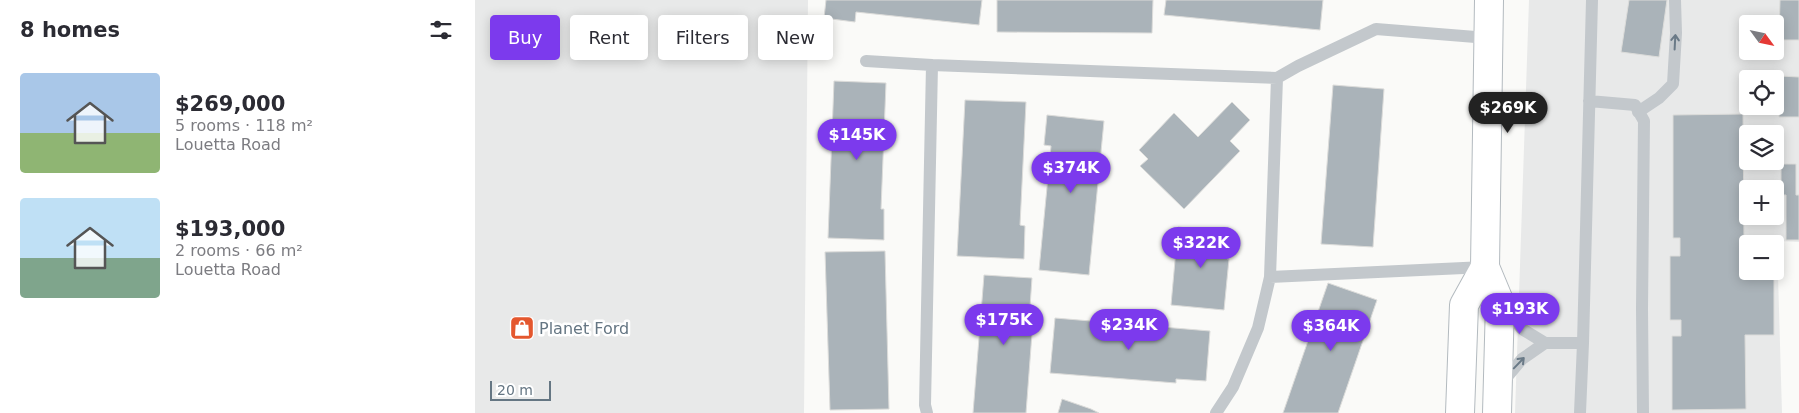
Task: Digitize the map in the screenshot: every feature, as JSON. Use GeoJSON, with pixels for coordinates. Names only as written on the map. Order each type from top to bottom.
{"type":"FeatureCollection","features":[{"type":"Feature","properties":{"kind":"main road"},"geometry":{"type":"LineString","coordinates":[[1489,0],[1485,268],[1500,303],[1497,400]]}},
{"type":"Feature","properties":{"kind":"main road"},"geometry":{"type":"LineString","coordinates":[[1460,413],[1464,305],[1485,268]]}},
{"type":"Feature","properties":{"kind":"main road"},"geometry":{"type":"LineString","coordinates":[[1443,413],[1462,347]]}},
{"type":"Feature","properties":{"kind":"lane"},"geometry":{"type":"LineString","coordinates":[[1580,413],[1591,0]]}},
{"type":"Feature","properties":{"kind":"lane"},"geometry":{"type":"LineString","coordinates":[[1638,112],[1659,98],[1673,84],[1676,32],[1675,0]]}},
{"type":"Feature","properties":{"kind":"lane"},"geometry":{"type":"LineString","coordinates":[[866,61],[1277,78],[1298,66],[1377,29],[1488,38]]}},
{"type":"Feature","properties":{"kind":"lane"},"geometry":{"type":"LineString","coordinates":[[927,413],[925,405],[932,65]]}},
{"type":"Feature","properties":{"kind":"lane"},"geometry":{"type":"LineString","coordinates":[[1215,413],[1233,387],[1258,328],[1270,277],[1277,78]]}},
{"type":"Feature","properties":{"kind":"lane"},"geometry":{"type":"LineString","coordinates":[[1589,102],[1635,105],[1643,121],[1643,413]]}},
{"type":"Feature","properties":{"kind":"lane"},"geometry":{"type":"LineString","coordinates":[[1270,277],[1485,268]]}},
{"type":"Feature","properties":{"kind":"lane"},"geometry":{"type":"LineString","coordinates":[[1500,303],[1522,329],[1545,343],[1583,343]]}},
{"type":"Feature","properties":{"kind":"lane"},"geometry":{"type":"LineString","coordinates":[[1497,400],[1522,359],[1545,343]]}},
{"type":"Feature","properties":{"kind":"shaded area"},"geometry":{"type":"Polygon","coordinates":[[[475,0],[808,0],[808,15],[758,15],[758,60],[807,60],[804,413],[475,413],[475,0]]]}},
{"type":"Feature","properties":{"kind":"shaded area"},"geometry":{"type":"Polygon","coordinates":[[[1529,0],[1799,0],[1799,242],[1784,241],[1784,235],[1739,235],[1739,280],[1778,280],[1782,413],[1515,413],[1529,0]]]}},
{"type":"Feature","properties":{"kind":"building"},"geometry":{"type":"Polygon","coordinates":[[[826,0],[982,0],[979,25],[856,12],[855,22],[833,19],[833,15],[824,15],[826,0]]]}},
{"type":"Feature","properties":{"kind":"building"},"geometry":{"type":"Polygon","coordinates":[[[997,0],[1153,0],[1152,33],[997,32],[997,0]]]}},
{"type":"Feature","properties":{"kind":"building"},"geometry":{"type":"Polygon","coordinates":[[[1166,0],[1323,0],[1320,30],[1164,15],[1166,0]]]}},
{"type":"Feature","properties":{"kind":"building"},"geometry":{"type":"Polygon","coordinates":[[[1629,0],[1667,0],[1659,57],[1621,52],[1629,0]]]}},
{"type":"Feature","properties":{"kind":"building"},"geometry":{"type":"Polygon","coordinates":[[[1780,0],[1799,0],[1799,40],[1784,40],[1784,15],[1780,15],[1780,0]]]}},
{"type":"Feature","properties":{"kind":"building"},"geometry":{"type":"Polygon","coordinates":[[[1784,76],[1799,77],[1799,117],[1779,117],[1779,115],[1784,115],[1784,76]]]}},
{"type":"Feature","properties":{"kind":"building"},"geometry":{"type":"Polygon","coordinates":[[[834,81],[886,83],[881,209],[884,209],[884,240],[828,238],[834,81]]]}},
{"type":"Feature","properties":{"kind":"building"},"geometry":{"type":"Polygon","coordinates":[[[1333,85],[1384,89],[1373,247],[1321,244],[1333,85]]]}},
{"type":"Feature","properties":{"kind":"building"},"geometry":{"type":"Polygon","coordinates":[[[965,100],[1026,102],[1020,225],[1025,226],[1024,259],[957,256],[965,100]]]}},
{"type":"Feature","properties":{"kind":"building"},"geometry":{"type":"Polygon","coordinates":[[[1232,102],[1250,120],[1230,141],[1240,151],[1184,209],[1140,166],[1148,159],[1139,150],[1174,113],[1198,137],[1232,102]]]}},
{"type":"Feature","properties":{"kind":"building"},"geometry":{"type":"Polygon","coordinates":[[[1047,115],[1104,121],[1089,275],[1039,270],[1051,146],[1044,145],[1047,115]]]}},
{"type":"Feature","properties":{"kind":"building"},"geometry":{"type":"Polygon","coordinates":[[[1673,115],[1743,115],[1743,125],[1739,125],[1739,170],[1743,170],[1744,180],[1739,180],[1739,225],[1744,225],[1744,235],[1739,235],[1739,280],[1774,280],[1774,335],[1745,335],[1746,409],[1672,410],[1672,336],[1681,336],[1681,320],[1670,320],[1670,256],[1680,256],[1680,238],[1673,238],[1673,115]]]}},
{"type":"Feature","properties":{"kind":"building"},"geometry":{"type":"Polygon","coordinates":[[[1784,164],[1796,164],[1796,195],[1799,195],[1799,240],[1786,240],[1786,195],[1784,195],[1784,180],[1781,180],[1781,170],[1784,170],[1784,164]]]}},
{"type":"Feature","properties":{"kind":"building"},"geometry":{"type":"Polygon","coordinates":[[[1178,227],[1229,232],[1227,259],[1229,259],[1224,310],[1171,305],[1178,227]]]}},
{"type":"Feature","properties":{"kind":"building"},"geometry":{"type":"Polygon","coordinates":[[[885,251],[889,409],[830,410],[825,252],[885,251]]]}},
{"type":"Feature","properties":{"kind":"building"},"geometry":{"type":"Polygon","coordinates":[[[984,275],[1032,278],[1030,307],[1034,307],[1026,413],[973,413],[984,275]]]}},
{"type":"Feature","properties":{"kind":"building"},"geometry":{"type":"Polygon","coordinates":[[[1328,283],[1377,300],[1338,413],[1283,413],[1328,283]]]}},
{"type":"Feature","properties":{"kind":"building"},"geometry":{"type":"Polygon","coordinates":[[[1055,318],[1210,331],[1206,381],[1176,379],[1176,383],[1050,373],[1055,318]]]}},
{"type":"Feature","properties":{"kind":"building"},"geometry":{"type":"Polygon","coordinates":[[[1062,399],[1091,409],[1099,413],[1058,413],[1062,399]]]}},
{"type":"Feature","properties":{"kind":"place","name":"Planet Ford"},"geometry":{"type":"Point","coordinates":[522,328]}}]}
